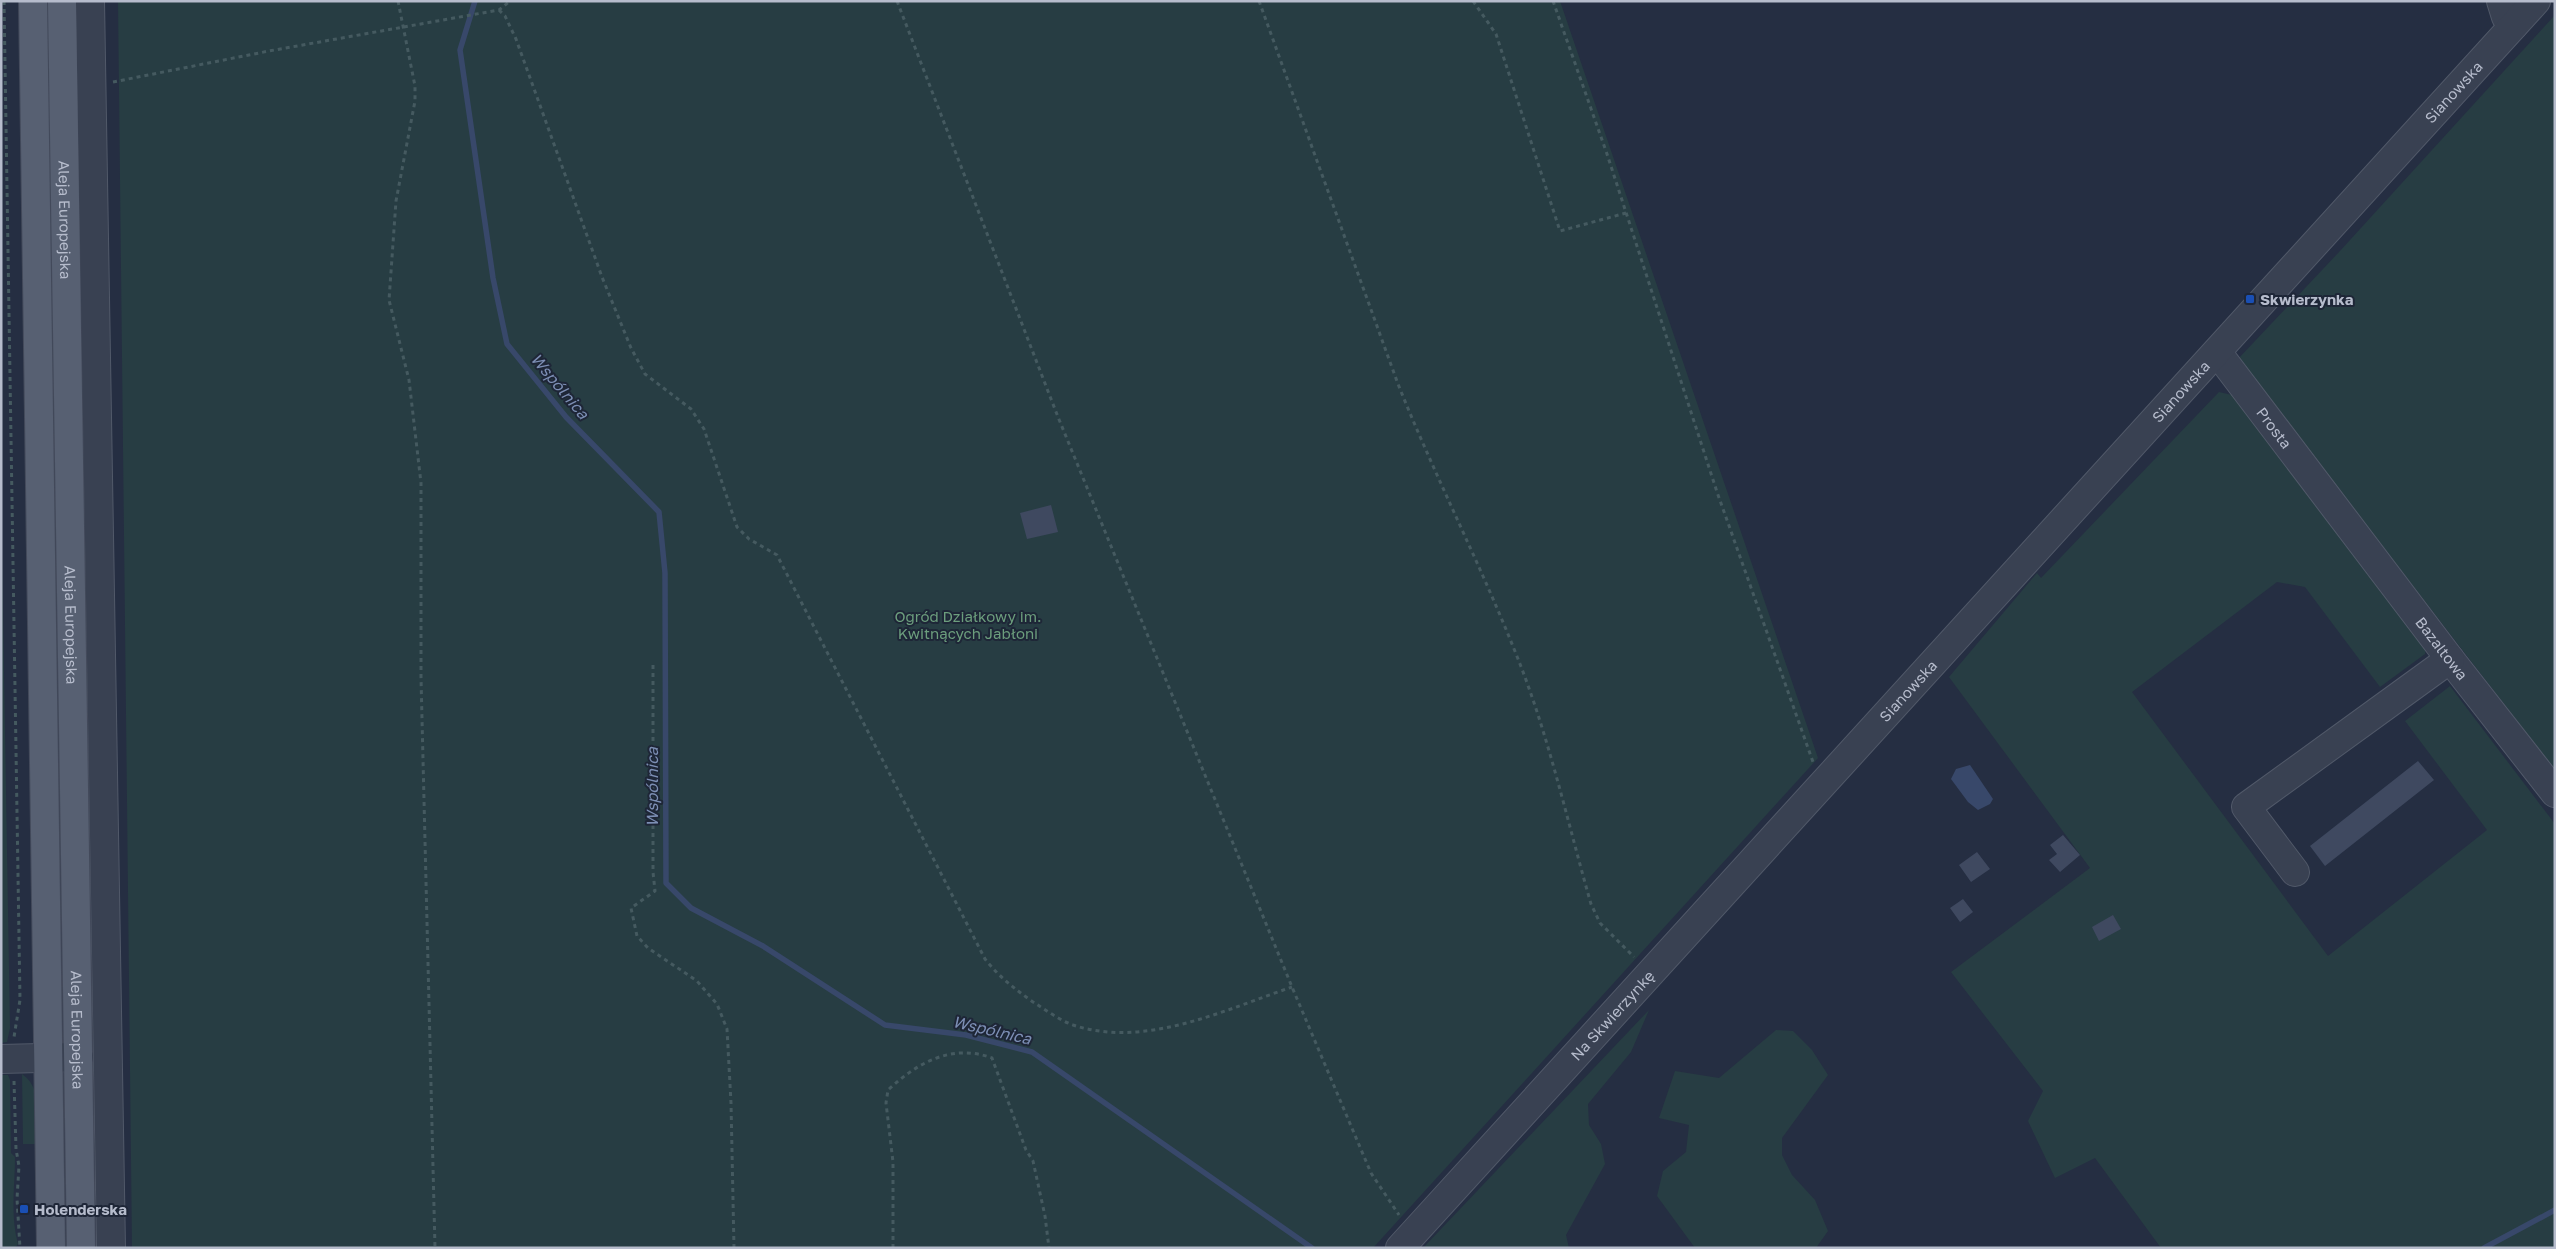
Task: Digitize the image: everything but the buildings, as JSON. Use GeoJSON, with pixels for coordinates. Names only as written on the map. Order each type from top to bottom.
{"type":"FeatureCollection","features":[{"type":"Feature","properties":{"kind":"main road","name":"Aleja Europejska"},"geometry":{"type":"LineString","coordinates":[[33,1],[51,1248]]}},
{"type":"Feature","properties":{"kind":"main road","name":"Aleja Europejska"},"geometry":{"type":"LineString","coordinates":[[62,1],[82,1248]]}},
{"type":"Feature","properties":{"kind":"street"},"geometry":{"type":"LineString","coordinates":[[90,1],[111,1248]]}},
{"type":"Feature","properties":{"kind":"street"},"geometry":{"type":"LineString","coordinates":[[2501,1],[2506,17],[2514,25]]}},
{"type":"Feature","properties":{"kind":"street","name":"Sianowska"},"geometry":{"type":"LineString","coordinates":[[1825,781],[2536,1]]}},
{"type":"Feature","properties":{"kind":"street","name":"Prosta"},"geometry":{"type":"LineString","coordinates":[[2217,352],[2332,504]]}},
{"type":"Feature","properties":{"kind":"street","name":"Bazaltowa"},"geometry":{"type":"LineString","coordinates":[[2332,504],[2555,793]]}},
{"type":"Feature","properties":{"kind":"street"},"geometry":{"type":"LineString","coordinates":[[2295,872],[2246,807],[2450,659]]}},
{"type":"Feature","properties":{"kind":"street","name":"Na Skwierzynkę"},"geometry":{"type":"LineString","coordinates":[[1406,1241],[1825,781]]}},
{"type":"Feature","properties":{"kind":"street"},"geometry":{"type":"LineString","coordinates":[[8,1059],[79,1057]]}},
{"type":"Feature","properties":{"kind":"path"},"geometry":{"type":"LineString","coordinates":[[4,1],[20,1000],[8,1059],[19,1166],[17,1199],[20,1248]]}},
{"type":"Feature","properties":{"kind":"path"},"geometry":{"type":"LineString","coordinates":[[398,1],[415,86],[415,110],[396,201],[389,300],[409,380],[421,483],[421,678],[435,1248]]}},
{"type":"Feature","properties":{"kind":"path"},"geometry":{"type":"LineString","coordinates":[[91,86],[499,10],[510,1]]}},
{"type":"Feature","properties":{"kind":"path"},"geometry":{"type":"LineString","coordinates":[[897,1],[1058,417],[1292,987],[1371,1173],[1406,1241]]}},
{"type":"Feature","properties":{"kind":"path"},"geometry":{"type":"LineString","coordinates":[[1259,1],[1398,384],[1423,446],[1520,665],[1540,723],[1591,904],[1600,923],[1651,973]]}},
{"type":"Feature","properties":{"kind":"path"},"geometry":{"type":"LineString","coordinates":[[1473,1],[1496,34],[1560,231],[1626,212]]}},
{"type":"Feature","properties":{"kind":"path"},"geometry":{"type":"LineString","coordinates":[[1553,1],[1626,212],[1717,492],[1813,764],[1825,781]]}},
{"type":"Feature","properties":{"kind":"path"},"geometry":{"type":"LineString","coordinates":[[499,10],[505,16],[516,38],[602,277],[631,348],[645,374],[691,409],[704,429],[737,526],[749,539],[777,555],[985,959],[998,976],[1050,1013],[1072,1024],[1112,1032],[1162,1028],[1204,1017],[1292,987]]}},
{"type":"Feature","properties":{"kind":"path"},"geometry":{"type":"LineString","coordinates":[[653,664],[653,872],[655,891],[631,908],[632,920],[636,936],[648,948],[697,981],[708,993],[717,1004],[727,1029],[731,1094],[734,1248]]}},
{"type":"Feature","properties":{"kind":"path"},"geometry":{"type":"LineString","coordinates":[[893,1248],[893,1162],[887,1110],[888,1090],[911,1070],[926,1062],[954,1053],[980,1054],[992,1058],[1013,1117],[1033,1161],[1045,1216],[1049,1248]]}},
{"type":"Feature","properties":{"kind":"green space","name":"Ogród Działkowy im. Kwitnących Jabłoni"},"geometry":{"type":"Polygon","coordinates":[[[118,1],[1560,1],[1818,758],[1373,1248],[132,1248],[118,1]]]}},
{"type":"Feature","properties":{"kind":"green space"},"geometry":{"type":"Polygon","coordinates":[[[2555,15],[2555,770],[2238,359],[2340,251],[2555,15]]]}},
{"type":"Feature","properties":{"kind":"green space"},"geometry":{"type":"Polygon","coordinates":[[[2219,392],[2232,395],[2426,647],[2425,654],[2380,687],[2305,587],[2277,582],[2132,692],[2328,956],[2487,830],[2405,721],[2450,686],[2555,824],[2555,1248],[2161,1248],[2095,1158],[2055,1178],[2028,1121],[2043,1091],[1951,972],[2090,868],[1949,677],[2037,573],[2041,578],[2219,392]]]}},
{"type":"Feature","properties":{"kind":"green space"},"geometry":{"type":"Polygon","coordinates":[[[1,493],[10,1028],[7,1042],[1,1043],[1,493]]]}},
{"type":"Feature","properties":{"kind":"green space"},"geometry":{"type":"Polygon","coordinates":[[[1649,1010],[1631,1052],[1588,1104],[1589,1125],[1601,1144],[1605,1164],[1566,1235],[1569,1248],[1423,1248],[1649,1010]]]}},
{"type":"Feature","properties":{"kind":"green space"},"geometry":{"type":"Polygon","coordinates":[[[1776,1030],[1793,1031],[1812,1050],[1828,1075],[1782,1138],[1782,1155],[1792,1175],[1815,1200],[1828,1231],[1816,1248],[1695,1248],[1657,1196],[1663,1171],[1686,1152],[1689,1125],[1659,1118],[1675,1071],[1719,1078],[1776,1030]]]}},
{"type":"Feature","properties":{"kind":"green space"},"geometry":{"type":"Polygon","coordinates":[[[22,1074],[34,1088],[38,1106],[35,1144],[23,1144],[22,1074]]]}},
{"type":"Feature","properties":{"kind":"green space"},"geometry":{"type":"Polygon","coordinates":[[[1,1075],[8,1075],[10,1080],[11,1153],[15,1157],[14,1222],[18,1244],[15,1248],[1,1248],[1,1075]]]}},
{"type":"Feature","properties":{"kind":"water"},"geometry":{"type":"Polygon","coordinates":[[[1970,765],[1993,799],[1990,804],[1978,810],[1968,802],[1951,779],[1956,769],[1970,765]]]}},
{"type":"Feature","properties":{"kind":"waterway","name":"Wspólnica"},"geometry":{"type":"LineString","coordinates":[[475,1],[460,50],[493,278],[507,344],[566,417],[659,512],[665,573],[666,883],[691,908],[763,946],[885,1025],[966,1035],[1032,1052],[1312,1248]]}},
{"type":"Feature","properties":{"kind":"waterway","name":"Wspólnica"},"geometry":{"type":"LineString","coordinates":[[2484,1248],[2555,1210]]}},
{"type":"Feature","properties":{"kind":"place","name":"Skwierzynka"},"geometry":{"type":"Point","coordinates":[2250,299]}},
{"type":"Feature","properties":{"kind":"place","name":"Holenderska"},"geometry":{"type":"Point","coordinates":[24,1209]}}]}
